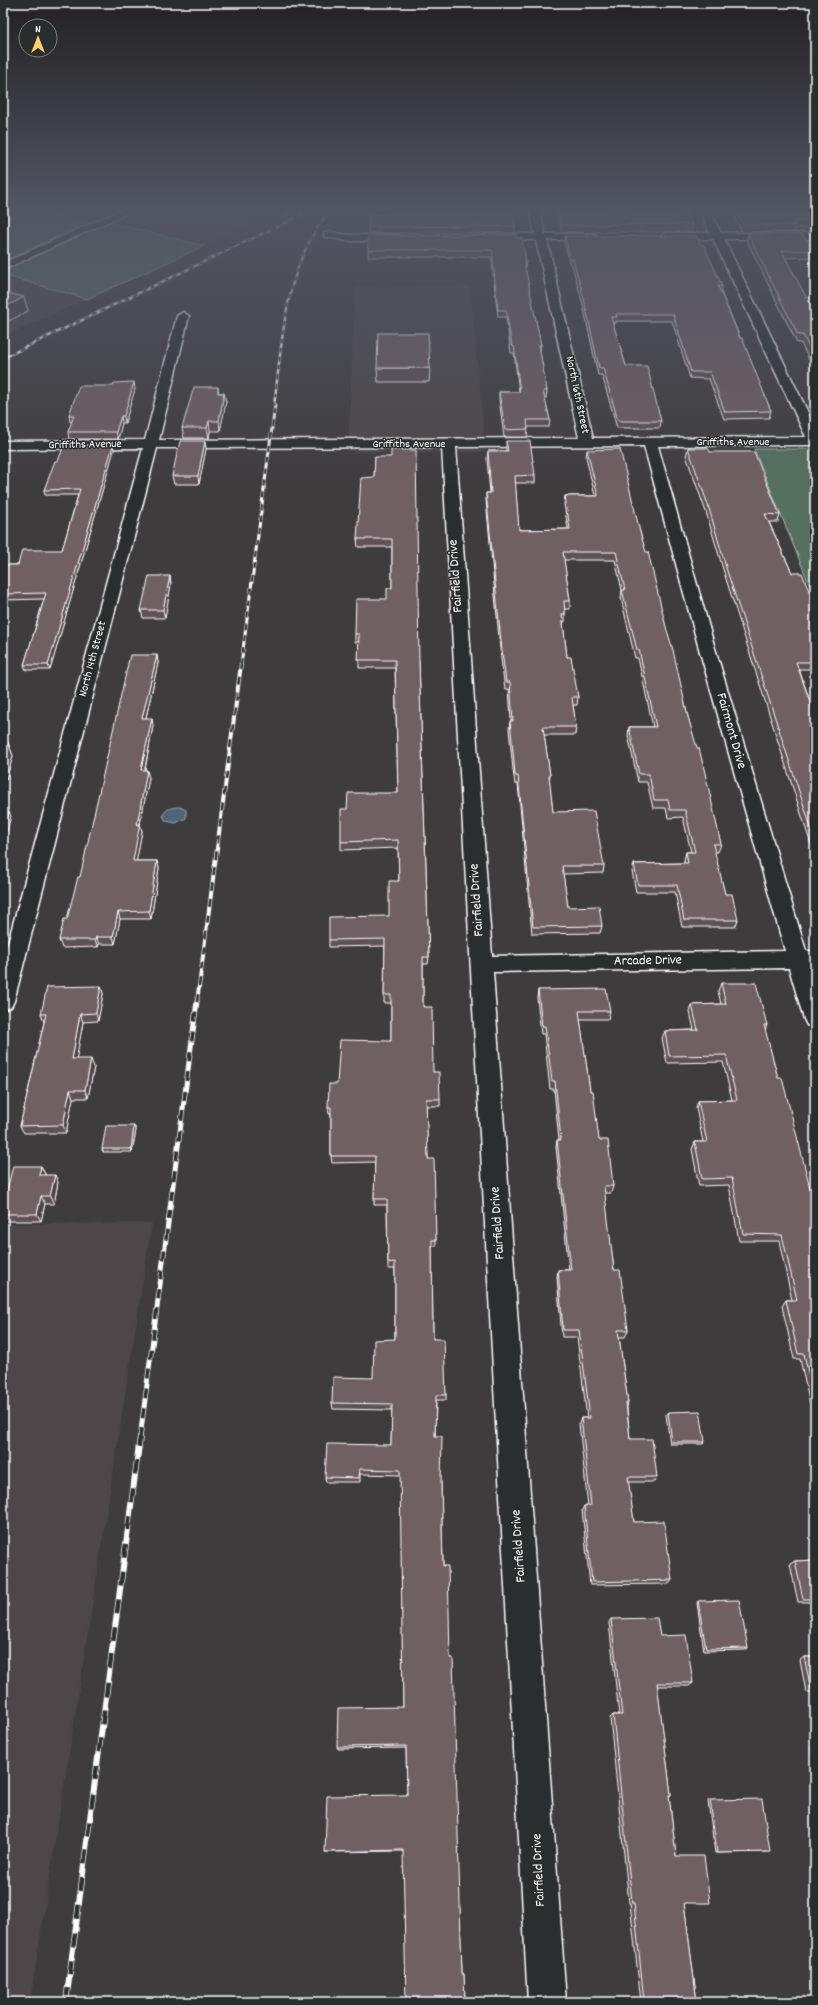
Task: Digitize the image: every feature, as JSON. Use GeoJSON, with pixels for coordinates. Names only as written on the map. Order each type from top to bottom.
{"type":"FeatureCollection","features":[{"type":"Feature","properties":{"kind":"street","name":"North 16th Street"},"geometry":{"type":"LineString","coordinates":[[555,301],[587,442]]}},
{"type":"Feature","properties":{"kind":"street"},"geometry":{"type":"LineString","coordinates":[[748,301],[815,441]]}},
{"type":"Feature","properties":{"kind":"street","name":"North 14th Street"},"geometry":{"type":"LineString","coordinates":[[3,1001],[6,976],[151,444],[183,316]]}},
{"type":"Feature","properties":{"kind":"street","name":"Griffiths Avenue"},"geometry":{"type":"LineString","coordinates":[[3,445],[815,441]]}},
{"type":"Feature","properties":{"kind":"street","name":"Fairmont Drive"},"geometry":{"type":"LineString","coordinates":[[650,442],[706,645],[806,959],[815,1019]]}},
{"type":"Feature","properties":{"kind":"street","name":"Fairfield Drive"},"geometry":{"type":"LineString","coordinates":[[449,444],[546,2002]]}},
{"type":"Feature","properties":{"kind":"street","name":"Arcade Drive"},"geometry":{"type":"LineString","coordinates":[[482,964],[806,959]]}},
{"type":"Feature","properties":{"kind":"shaded area"},"geometry":{"type":"Polygon","coordinates":[[[3,301],[84,301],[3,337],[3,301]]]}},
{"type":"Feature","properties":{"kind":"shaded area"},"geometry":{"type":"Polygon","coordinates":[[[354,301],[471,301],[486,452],[380,453],[348,451],[354,301]]]}},
{"type":"Feature","properties":{"kind":"shaded area"},"geometry":{"type":"Polygon","coordinates":[[[152,1223],[30,2002],[3,2002],[3,1224],[152,1223]]]}},
{"type":"Feature","properties":{"kind":"green space"},"geometry":{"type":"Polygon","coordinates":[[[754,449],[815,449],[815,598],[754,449]]]}},
{"type":"Feature","properties":{"kind":"water"},"geometry":{"type":"Polygon","coordinates":[[[180,807],[186,810],[186,818],[176,823],[166,821],[163,816],[167,810],[180,807]]]}},
{"type":"Feature","properties":{"kind":"building"},"geometry":{"type":"Polygon","coordinates":[[[3,301],[17,301],[3,308],[3,301]]]}},
{"type":"Feature","properties":{"kind":"building"},"geometry":{"type":"Polygon","coordinates":[[[497,301],[532,301],[541,345],[539,345],[547,391],[543,391],[550,420],[527,420],[528,429],[505,430],[499,392],[520,392],[514,346],[512,346],[506,310],[498,310],[497,301]]]}},
{"type":"Feature","properties":{"kind":"building"},"geometry":{"type":"Polygon","coordinates":[[[584,301],[724,301],[740,338],[742,338],[771,411],[725,412],[710,372],[691,372],[673,314],[616,314],[617,317],[611,317],[626,366],[647,366],[661,421],[618,421],[603,368],[599,368],[584,301]]]}},
{"type":"Feature","properties":{"kind":"building"},"geometry":{"type":"Polygon","coordinates":[[[781,301],[808,301],[815,314],[815,360],[803,335],[798,335],[781,301]]]}},
{"type":"Feature","properties":{"kind":"building"},"geometry":{"type":"Polygon","coordinates":[[[378,333],[428,333],[430,368],[377,368],[378,333]]]}},
{"type":"Feature","properties":{"kind":"building"},"geometry":{"type":"Polygon","coordinates":[[[134,382],[124,416],[121,416],[116,432],[68,432],[74,415],[69,415],[79,386],[113,386],[114,383],[134,382]]]}},
{"type":"Feature","properties":{"kind":"building"},"geometry":{"type":"Polygon","coordinates":[[[194,387],[218,387],[218,393],[224,393],[219,421],[209,421],[207,428],[182,428],[194,387]]]}},
{"type":"Feature","properties":{"kind":"building"},"geometry":{"type":"Polygon","coordinates":[[[180,441],[205,441],[198,476],[172,476],[180,441]]]}},
{"type":"Feature","properties":{"kind":"building"},"geometry":{"type":"Polygon","coordinates":[[[506,441],[530,441],[535,475],[515,476],[519,530],[570,529],[565,496],[598,496],[587,450],[620,449],[640,532],[646,552],[648,552],[673,650],[688,717],[697,748],[699,748],[709,790],[721,844],[713,844],[725,894],[732,894],[738,920],[684,920],[677,885],[638,885],[634,864],[688,863],[686,852],[695,852],[685,810],[670,810],[668,800],[654,800],[649,774],[639,774],[629,727],[656,727],[639,650],[637,650],[622,590],[625,590],[616,552],[563,552],[570,601],[564,601],[565,614],[562,614],[567,657],[571,657],[578,697],[572,697],[576,727],[543,727],[550,775],[553,812],[594,811],[604,866],[562,866],[568,907],[599,906],[602,926],[533,927],[518,776],[515,776],[510,721],[513,721],[510,682],[506,682],[502,651],[486,493],[491,493],[488,451],[508,451],[506,441]]]}},
{"type":"Feature","properties":{"kind":"building"},"geometry":{"type":"Polygon","coordinates":[[[64,445],[113,445],[48,665],[24,665],[46,593],[3,594],[3,565],[18,565],[22,550],[62,550],[80,489],[44,490],[55,461],[58,461],[64,445]]]}},
{"type":"Feature","properties":{"kind":"building"},"geometry":{"type":"Polygon","coordinates":[[[688,448],[708,448],[710,452],[754,452],[780,515],[765,514],[792,573],[802,573],[815,606],[815,609],[811,609],[815,618],[815,662],[796,662],[815,716],[815,840],[727,571],[708,505],[688,448]]]}},
{"type":"Feature","properties":{"kind":"building"},"geometry":{"type":"Polygon","coordinates":[[[391,450],[416,450],[419,661],[429,957],[423,957],[423,1007],[432,1007],[433,1072],[439,1072],[440,1099],[426,1099],[428,1159],[434,1159],[436,1240],[432,1240],[433,1339],[444,1339],[446,1395],[436,1395],[435,1436],[442,1436],[441,1484],[443,1566],[448,1566],[450,1658],[453,1658],[462,1974],[464,1974],[465,2002],[406,2002],[403,1850],[325,1852],[327,1796],[407,1795],[406,1746],[337,1747],[338,1708],[403,1707],[400,1470],[360,1469],[359,1478],[325,1477],[327,1444],[391,1445],[392,1404],[332,1403],[333,1377],[373,1378],[374,1340],[395,1339],[395,1262],[388,1263],[387,1199],[374,1199],[375,1156],[331,1156],[331,1107],[328,1107],[329,1084],[337,1084],[340,1040],[391,1041],[391,995],[384,995],[385,939],[329,940],[329,917],[389,916],[389,881],[399,881],[398,840],[341,842],[341,809],[347,809],[348,793],[398,793],[395,660],[358,660],[359,634],[355,634],[356,599],[387,599],[387,588],[392,588],[392,539],[357,539],[361,478],[374,477],[375,457],[391,457],[391,450]]]}},
{"type":"Feature","properties":{"kind":"building"},"geometry":{"type":"Polygon","coordinates":[[[149,576],[170,576],[163,610],[141,610],[149,576]]]}},
{"type":"Feature","properties":{"kind":"building"},"geometry":{"type":"Polygon","coordinates":[[[130,655],[157,655],[142,718],[152,718],[141,770],[147,770],[137,825],[140,823],[133,861],[157,861],[149,911],[118,912],[113,937],[96,937],[95,940],[59,940],[64,919],[67,919],[78,877],[80,877],[130,655]]]}},
{"type":"Feature","properties":{"kind":"building"},"geometry":{"type":"Polygon","coordinates":[[[3,740],[7,740],[3,754],[3,740]]]}},
{"type":"Feature","properties":{"kind":"building"},"geometry":{"type":"Polygon","coordinates":[[[3,812],[9,812],[3,834],[3,812]]]}},
{"type":"Feature","properties":{"kind":"building"},"geometry":{"type":"Polygon","coordinates":[[[721,983],[756,983],[767,1025],[764,1025],[778,1078],[782,1078],[815,1207],[815,1403],[804,1354],[798,1354],[786,1300],[797,1300],[782,1235],[743,1234],[732,1178],[702,1179],[695,1142],[707,1142],[698,1101],[737,1100],[726,1055],[669,1056],[665,1031],[698,1030],[692,1005],[726,1004],[721,983]]]}},
{"type":"Feature","properties":{"kind":"building"},"geometry":{"type":"Polygon","coordinates":[[[101,986],[96,1013],[80,1014],[72,1059],[91,1059],[85,1090],[70,1090],[63,1125],[20,1126],[46,1014],[41,1014],[47,987],[101,986]]]}},
{"type":"Feature","properties":{"kind":"building"},"geometry":{"type":"Polygon","coordinates":[[[606,989],[610,1011],[579,1011],[590,1091],[593,1091],[599,1140],[608,1140],[613,1186],[604,1186],[614,1270],[620,1270],[628,1330],[618,1330],[628,1403],[626,1403],[630,1439],[652,1439],[657,1477],[628,1477],[634,1522],[664,1521],[672,1580],[592,1582],[584,1506],[591,1505],[581,1418],[590,1418],[579,1330],[563,1330],[558,1270],[571,1270],[557,1140],[561,1140],[555,1081],[552,1081],[545,1026],[542,1026],[538,990],[606,989]]]}},
{"type":"Feature","properties":{"kind":"building"},"geometry":{"type":"Polygon","coordinates":[[[106,1126],[134,1126],[131,1149],[102,1149],[106,1126]]]}},
{"type":"Feature","properties":{"kind":"building"},"geometry":{"type":"Polygon","coordinates":[[[13,1166],[41,1166],[39,1175],[55,1175],[50,1196],[41,1196],[37,1214],[3,1214],[3,1206],[13,1166]]]}},
{"type":"Feature","properties":{"kind":"building"},"geometry":{"type":"Polygon","coordinates":[[[700,1411],[705,1442],[672,1442],[668,1412],[700,1411]]]}},
{"type":"Feature","properties":{"kind":"building"},"geometry":{"type":"Polygon","coordinates":[[[815,1560],[815,1599],[803,1599],[795,1561],[815,1560]]]}},
{"type":"Feature","properties":{"kind":"building"},"geometry":{"type":"Polygon","coordinates":[[[739,1600],[748,1648],[706,1649],[698,1601],[739,1600]]]}},
{"type":"Feature","properties":{"kind":"building"},"geometry":{"type":"Polygon","coordinates":[[[657,1618],[660,1636],[686,1635],[693,1683],[657,1683],[671,1795],[669,1795],[676,1856],[704,1856],[710,1903],[684,1903],[697,2002],[644,2002],[634,1903],[632,1903],[613,1715],[622,1715],[611,1619],[657,1618]]]}},
{"type":"Feature","properties":{"kind":"building"},"geometry":{"type":"Polygon","coordinates":[[[804,1657],[815,1657],[815,1689],[811,1689],[804,1657]]]}},
{"type":"Feature","properties":{"kind":"building"},"geometry":{"type":"Polygon","coordinates":[[[762,1799],[770,1852],[717,1853],[710,1800],[762,1799]]]}},
{"type":"Feature","properties":{"kind":"railway"},"geometry":{"type":"LineString","coordinates":[[3,358],[123,301]]}},
{"type":"Feature","properties":{"kind":"railway"},"geometry":{"type":"LineString","coordinates":[[274,406],[288,301]]}},
{"type":"Feature","properties":{"kind":"railway"},"geometry":{"type":"LineString","coordinates":[[241,665],[275,405]]}},
{"type":"Feature","properties":{"kind":"railway"},"geometry":{"type":"LineString","coordinates":[[197,1002],[241,664]]}},
{"type":"Feature","properties":{"kind":"railway"},"geometry":{"type":"LineString","coordinates":[[140,1438],[197,1001]]}},
{"type":"Feature","properties":{"kind":"railway"},"geometry":{"type":"LineString","coordinates":[[66,2002],[140,1437]]}}]}
